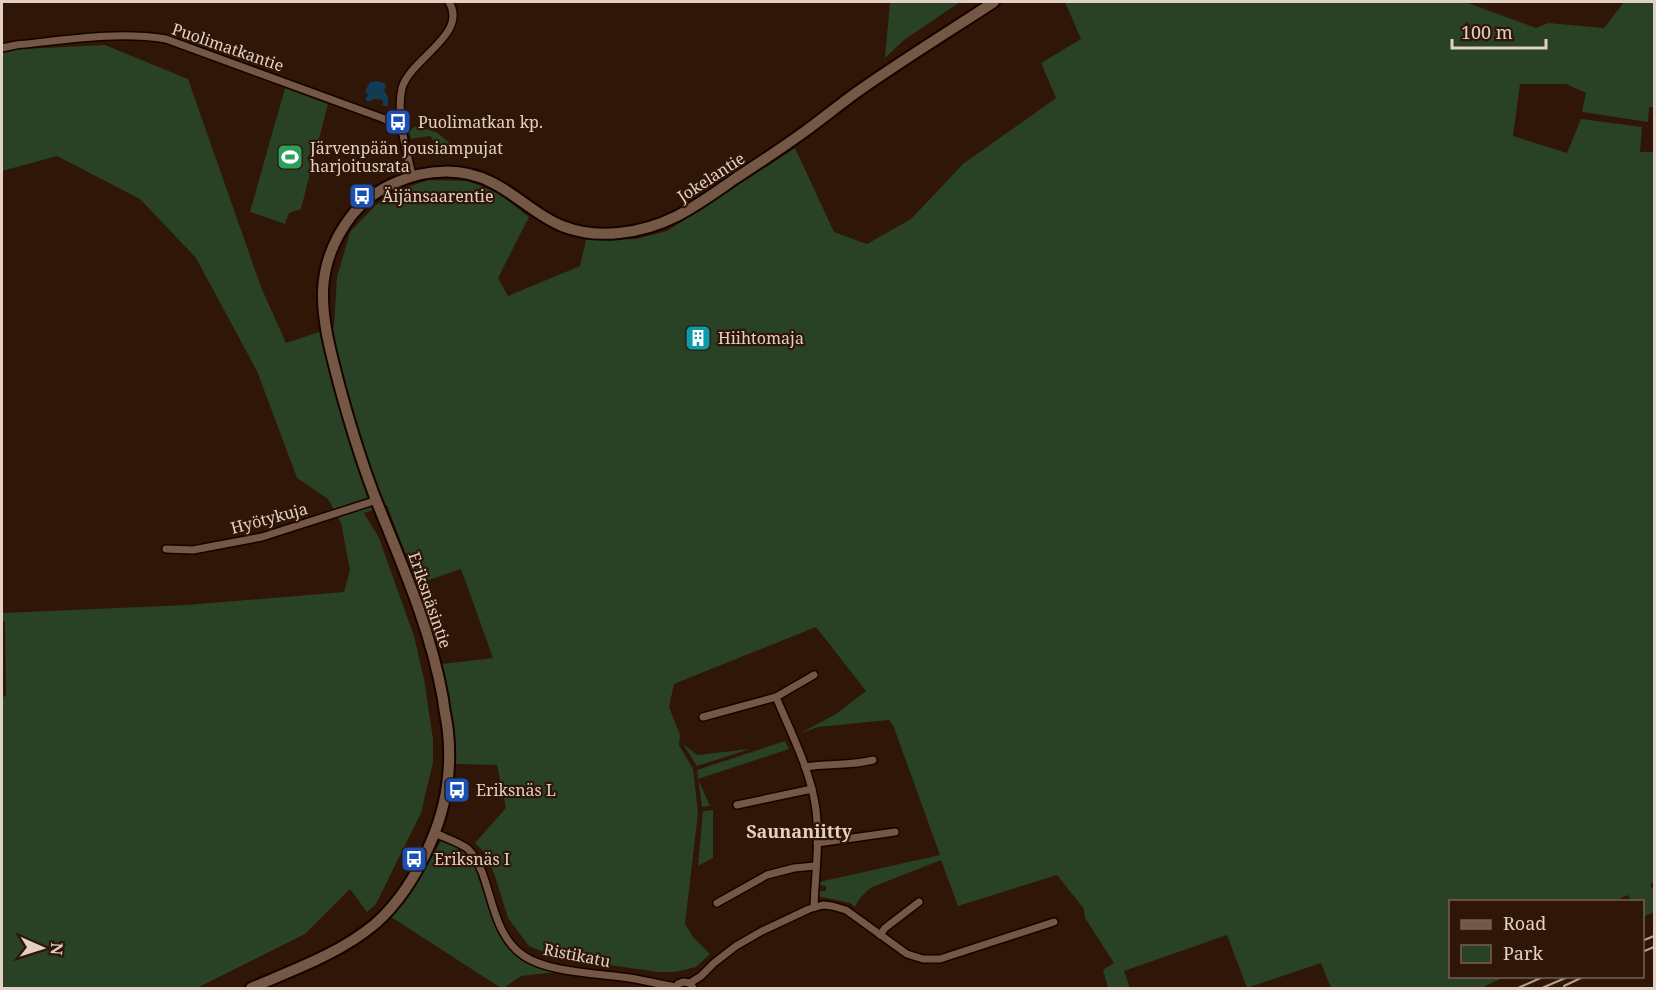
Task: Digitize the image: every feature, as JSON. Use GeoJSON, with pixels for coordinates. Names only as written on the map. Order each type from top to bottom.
{"type":"FeatureCollection","features":[{"type":"Feature","properties":{"kind":"street"},"geometry":{"type":"LineString","coordinates":[[412,175],[402,127],[401,93],[414,68],[444,37],[452,25],[455,12],[449,2]]}},
{"type":"Feature","properties":{"kind":"street","name":"Jokelantie"},"geometry":{"type":"LineString","coordinates":[[412,175],[447,171],[469,174],[494,183],[564,227],[593,233],[614,234],[638,231],[663,224],[696,206],[802,134],[856,93],[994,2]]}},
{"type":"Feature","properties":{"kind":"street","name":"Puolimatkantie"},"geometry":{"type":"LineString","coordinates":[[2,48],[108,36],[149,36],[166,39],[362,110],[402,127]]}},
{"type":"Feature","properties":{"kind":"street","name":"Eriksnäsintie"},"geometry":{"type":"LineString","coordinates":[[251,988],[324,957],[376,923],[401,897],[419,870],[435,833],[448,786],[448,731],[434,655],[348,418],[332,356],[323,294],[325,272],[330,254],[352,214],[384,187],[412,175]]}},
{"type":"Feature","properties":{"kind":"street","name":"Hyötykuja"},"geometry":{"type":"LineString","coordinates":[[166,549],[193,550],[262,537],[377,500]]}},
{"type":"Feature","properties":{"kind":"street"},"geometry":{"type":"LineString","coordinates":[[702,717],[776,697],[814,675]]}},
{"type":"Feature","properties":{"kind":"street"},"geometry":{"type":"LineString","coordinates":[[776,697],[805,767],[816,811],[818,843],[814,907]]}},
{"type":"Feature","properties":{"kind":"street"},"geometry":{"type":"LineString","coordinates":[[805,767],[873,760]]}},
{"type":"Feature","properties":{"kind":"street"},"geometry":{"type":"LineString","coordinates":[[737,805],[812,789]]}},
{"type":"Feature","properties":{"kind":"street"},"geometry":{"type":"LineString","coordinates":[[818,843],[895,832]]}},
{"type":"Feature","properties":{"kind":"street","name":"Ristikatu"},"geometry":{"type":"LineString","coordinates":[[435,833],[466,848],[477,858],[497,922],[507,939],[522,955],[537,963],[553,967],[637,979],[676,988]]}},
{"type":"Feature","properties":{"kind":"street"},"geometry":{"type":"LineString","coordinates":[[717,903],[767,875],[794,868],[815,866]]}},
{"type":"Feature","properties":{"kind":"street"},"geometry":{"type":"LineString","coordinates":[[880,935],[885,928],[919,902]]}},
{"type":"Feature","properties":{"kind":"street"},"geometry":{"type":"LineString","coordinates":[[676,988],[683,982],[691,986],[714,963],[736,946],[814,907],[832,906],[846,910],[907,954],[923,959],[940,959],[1054,922]]}},
{"type":"Feature","properties":{"kind":"green space"},"geometry":{"type":"Polygon","coordinates":[[[890,2],[960,2],[904,40],[885,58],[890,2]]]}},
{"type":"Feature","properties":{"kind":"green space"},"geometry":{"type":"Polygon","coordinates":[[[1065,2],[1465,2],[1536,28],[1548,23],[1604,28],[1624,2],[1654,2],[1654,107],[1649,107],[1648,122],[1582,112],[1586,93],[1566,84],[1520,84],[1513,136],[1567,153],[1581,119],[1642,127],[1640,152],[1654,152],[1654,882],[1650,884],[1654,892],[1654,912],[1644,917],[1644,900],[1630,900],[1628,895],[1619,900],[1449,900],[1449,978],[1503,978],[1481,988],[1331,988],[1321,963],[1247,988],[1227,935],[1124,971],[1130,988],[1108,988],[1103,970],[1114,963],[1085,918],[1084,909],[1057,875],[958,906],[941,860],[870,888],[855,907],[850,903],[817,896],[817,891],[826,891],[826,886],[819,885],[819,882],[940,855],[893,725],[889,720],[818,727],[799,734],[836,714],[866,691],[816,627],[674,684],[669,707],[680,735],[679,745],[693,769],[698,813],[685,924],[693,937],[710,954],[696,967],[675,972],[658,972],[555,957],[529,946],[508,918],[485,853],[475,843],[506,808],[497,765],[455,764],[455,739],[442,664],[493,658],[461,569],[417,584],[387,505],[364,513],[379,538],[414,636],[424,679],[433,739],[433,762],[421,813],[376,904],[367,912],[350,889],[305,934],[197,988],[2,988],[2,697],[6,696],[5,621],[2,621],[2,613],[187,605],[344,592],[350,570],[341,523],[328,499],[297,478],[257,371],[196,258],[140,199],[57,156],[2,171],[2,50],[105,45],[188,79],[261,287],[286,343],[334,327],[337,277],[350,232],[376,205],[399,190],[428,180],[468,181],[498,193],[529,217],[498,278],[508,296],[580,266],[586,240],[636,239],[667,231],[795,148],[834,232],[867,244],[911,219],[963,164],[1056,98],[1041,63],[1081,39],[1065,2]]]}},
{"type":"Feature","properties":{"kind":"green space","name":"Järvenpään jousiampujat harjoitusrata"},"geometry":{"type":"Polygon","coordinates":[[[285,88],[328,104],[301,209],[289,213],[285,224],[250,212],[285,88]]]}},
{"type":"Feature","properties":{"kind":"green space"},"geometry":{"type":"Polygon","coordinates":[[[416,126],[436,132],[450,143],[448,148],[438,144],[430,136],[411,139],[409,131],[416,126]]]}},
{"type":"Feature","properties":{"kind":"green space"},"geometry":{"type":"Polygon","coordinates":[[[785,741],[789,749],[698,779],[697,770],[785,741]]]}},
{"type":"Feature","properties":{"kind":"green space"},"geometry":{"type":"Polygon","coordinates":[[[683,744],[697,755],[750,749],[697,766],[683,744]]]}},
{"type":"Feature","properties":{"kind":"green space"},"geometry":{"type":"Polygon","coordinates":[[[698,780],[710,806],[702,807],[698,780]]]}},
{"type":"Feature","properties":{"kind":"green space"},"geometry":{"type":"Polygon","coordinates":[[[713,810],[713,858],[698,866],[703,811],[713,810]]]}},
{"type":"Feature","properties":{"kind":"green space"},"geometry":{"type":"Polygon","coordinates":[[[441,841],[464,851],[473,861],[493,922],[505,942],[522,959],[535,967],[558,972],[521,976],[501,988],[391,917],[418,880],[441,841]]]}},
{"type":"Feature","properties":{"kind":"water"},"geometry":{"type":"Polygon","coordinates":[[[370,82],[385,83],[384,90],[388,98],[388,106],[383,106],[383,100],[374,99],[368,102],[365,99],[368,95],[365,91],[370,82]]]}},
{"type":"Feature","properties":{"kind":"railway"},"geometry":{"type":"LineString","coordinates":[[1644,940],[1654,936]]}},
{"type":"Feature","properties":{"kind":"railway"},"geometry":{"type":"LineString","coordinates":[[1644,951],[1654,947]]}},
{"type":"Feature","properties":{"kind":"railway"},"geometry":{"type":"LineString","coordinates":[[1518,988],[1540,978]]}},
{"type":"Feature","properties":{"kind":"railway"},"geometry":{"type":"LineString","coordinates":[[1542,988],[1565,978]]}},
{"type":"Feature","properties":{"kind":"railway"},"geometry":{"type":"LineString","coordinates":[[1564,986],[1581,978]]}},
{"type":"Feature","properties":{"kind":"place","name":"Puolimatkan kp."},"geometry":{"type":"Point","coordinates":[398,122]}},
{"type":"Feature","properties":{"kind":"place","name":"Järvenpään jousiampujat harjoitusrata"},"geometry":{"type":"Point","coordinates":[290,157]}},
{"type":"Feature","properties":{"kind":"place","name":"Äijänsaarentie"},"geometry":{"type":"Point","coordinates":[362,196]}},
{"type":"Feature","properties":{"kind":"place","name":"Hiihtomaja"},"geometry":{"type":"Point","coordinates":[698,338]}},
{"type":"Feature","properties":{"kind":"place","name":"Eriksnäs L"},"geometry":{"type":"Point","coordinates":[457,790]}},
{"type":"Feature","properties":{"kind":"place","name":"Eriksnäs I"},"geometry":{"type":"Point","coordinates":[414,859]}},
{"type":"Feature","properties":{"kind":"district","name":"Saunaniitty"},"geometry":{"type":"Point","coordinates":[799,831]}}]}
